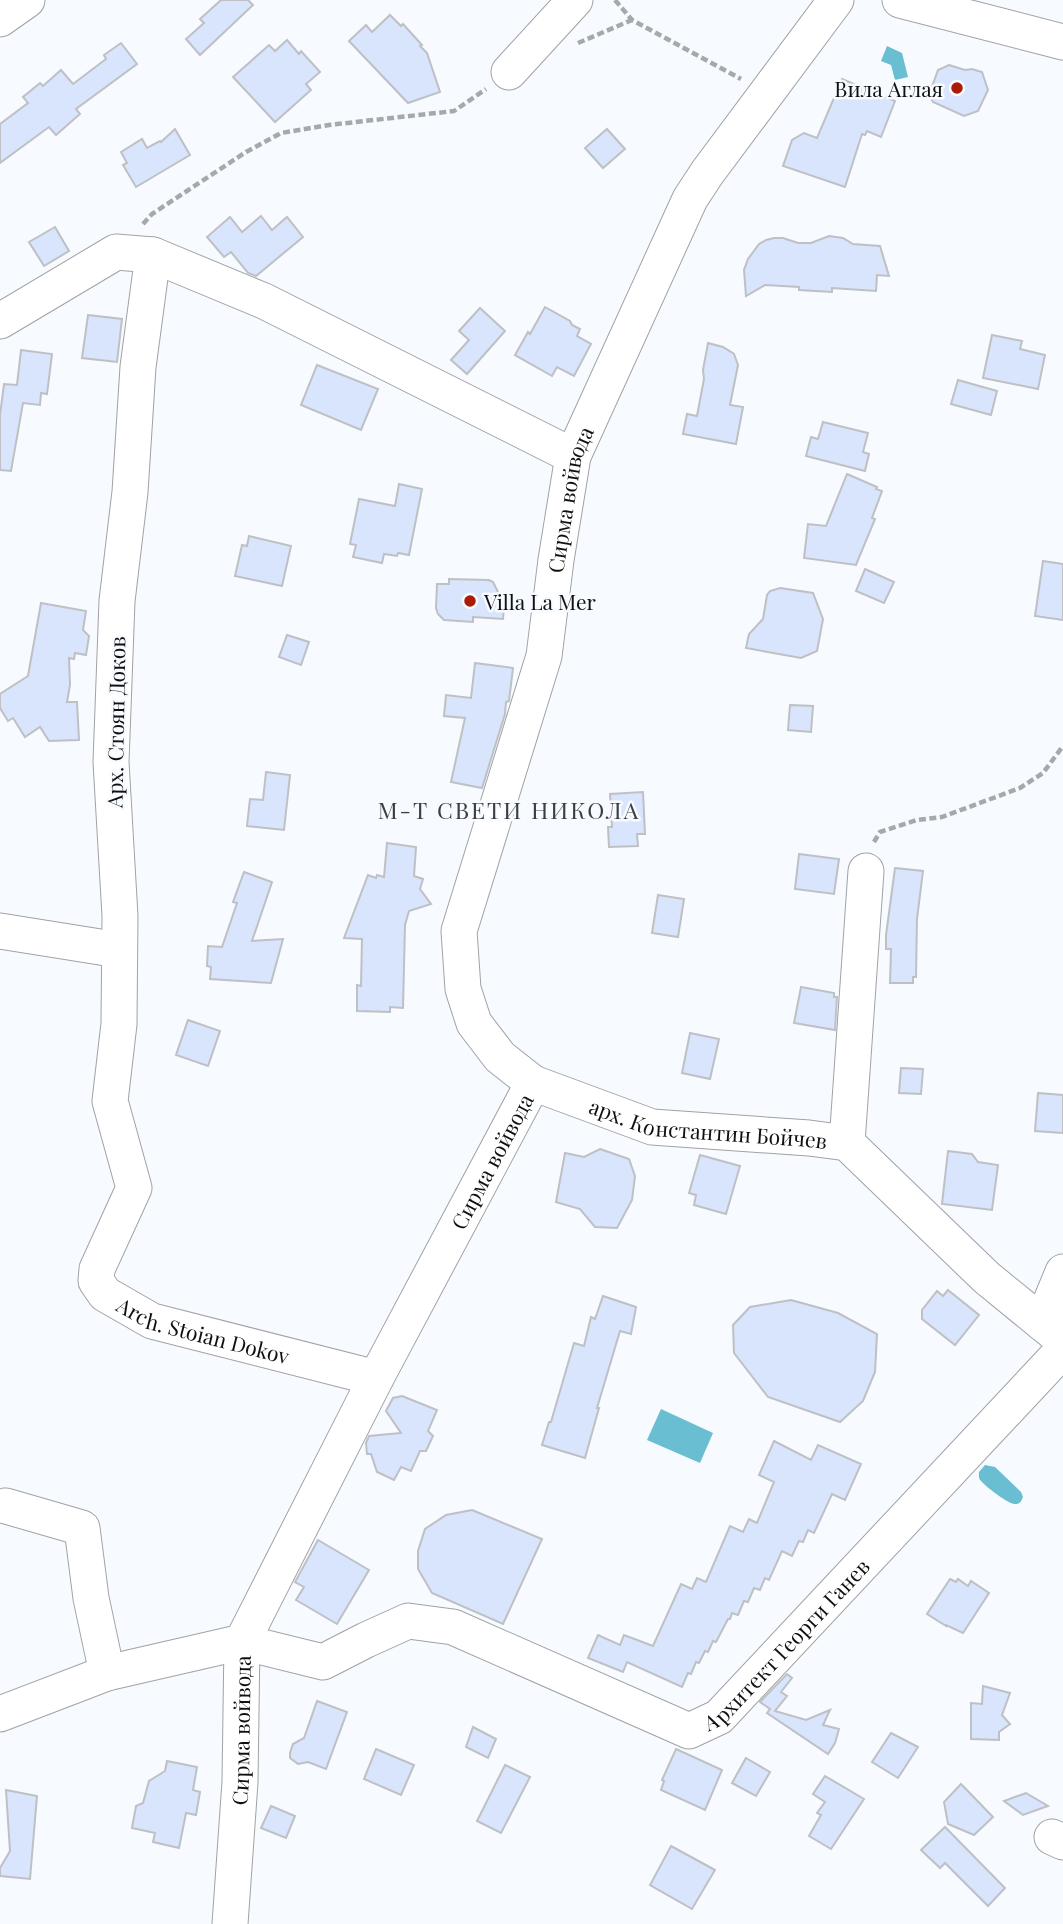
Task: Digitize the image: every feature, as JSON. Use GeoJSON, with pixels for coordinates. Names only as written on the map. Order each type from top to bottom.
{"type":"FeatureCollection","features":[{"type":"Feature","properties":{"kind":"street"},"geometry":{"type":"LineString","coordinates":[[0,19],[27,0]]}},
{"type":"Feature","properties":{"kind":"street"},"geometry":{"type":"LineString","coordinates":[[509,72],[575,0]]}},
{"type":"Feature","properties":{"kind":"street","name":"Сирма войвода"},"geometry":{"type":"LineString","coordinates":[[231,1910],[240,1783],[242,1642],[376,1378],[533,1083],[500,1057],[474,1023],[463,989],[459,931],[544,656],[556,559],[573,457],[690,199],[836,0]]}},
{"type":"Feature","properties":{"kind":"street"},"geometry":{"type":"LineString","coordinates":[[900,0],[1063,42]]}},
{"type":"Feature","properties":{"kind":"street"},"geometry":{"type":"LineString","coordinates":[[0,321],[116,252],[153,255],[264,301],[573,457]]}},
{"type":"Feature","properties":{"kind":"street","name":"Арх. Стоян Доков"},"geometry":{"type":"LineString","coordinates":[[134,1188],[110,1101],[119,1024],[120,950],[111,762],[117,601],[130,492],[138,367],[153,255]]}},
{"type":"Feature","properties":{"kind":"street"},"geometry":{"type":"LineString","coordinates":[[847,1143],[866,871]]}},
{"type":"Feature","properties":{"kind":"street"},"geometry":{"type":"LineString","coordinates":[[0,931],[120,950]]}},
{"type":"Feature","properties":{"kind":"street","name":"арх. Константин Бойчев"},"geometry":{"type":"LineString","coordinates":[[533,1083],[652,1127],[847,1143],[987,1278],[1056,1338]]}},
{"type":"Feature","properties":{"kind":"street","name":"Arch. Stoian Dokov"},"geometry":{"type":"LineString","coordinates":[[134,1188],[97,1269],[96,1281],[105,1294],[152,1321],[376,1378]]}},
{"type":"Feature","properties":{"kind":"street"},"geometry":{"type":"LineString","coordinates":[[1056,1338],[1063,1272]]}},
{"type":"Feature","properties":{"kind":"street","name":"Архитект Георги Ганев"},"geometry":{"type":"LineString","coordinates":[[242,1642],[323,1662],[408,1621],[453,1628],[689,1731],[719,1717],[1056,1338]]}},
{"type":"Feature","properties":{"kind":"street"},"geometry":{"type":"LineString","coordinates":[[6,1506],[82,1528],[91,1598],[107,1673]]}},
{"type":"Feature","properties":{"kind":"street"},"geometry":{"type":"LineString","coordinates":[[0,1714],[107,1673],[242,1642]]}},
{"type":"Feature","properties":{"kind":"street"},"geometry":{"type":"LineString","coordinates":[[205,1924],[209,1913],[231,1910]]}},
{"type":"Feature","properties":{"kind":"path"},"geometry":{"type":"LineString","coordinates":[[615,0],[632,20],[766,93]]}},
{"type":"Feature","properties":{"kind":"path"},"geometry":{"type":"LineString","coordinates":[[571,46],[632,20]]}},
{"type":"Feature","properties":{"kind":"path"},"geometry":{"type":"LineString","coordinates":[[116,252],[152,214],[246,152],[281,133],[454,111],[509,72]]}},
{"type":"Feature","properties":{"kind":"path"},"geometry":{"type":"LineString","coordinates":[[866,871],[880,832],[917,820],[942,817],[1020,788],[1044,773],[1063,746]]}},
{"type":"Feature","properties":{"kind":"water"},"geometry":{"type":"Polygon","coordinates":[[[887,46],[902,53],[908,77],[895,80],[891,65],[881,61],[887,46]]]}},
{"type":"Feature","properties":{"kind":"water"},"geometry":{"type":"Polygon","coordinates":[[[661,1409],[713,1433],[700,1463],[647,1440],[661,1409]]]}},
{"type":"Feature","properties":{"kind":"water"},"geometry":{"type":"Polygon","coordinates":[[[985,1465],[995,1467],[1021,1492],[1023,1497],[1020,1503],[1008,1502],[981,1481],[979,1472],[985,1465]]]}},
{"type":"Feature","properties":{"kind":"building"},"geometry":{"type":"Polygon","coordinates":[[[221,0],[248,0],[253,5],[200,55],[186,39],[204,23],[200,19],[221,0]]]}},
{"type":"Feature","properties":{"kind":"building"},"geometry":{"type":"Polygon","coordinates":[[[390,15],[401,26],[403,24],[422,45],[420,46],[427,53],[440,92],[408,103],[349,41],[366,25],[372,32],[390,15]]]}},
{"type":"Feature","properties":{"kind":"building"},"geometry":{"type":"Polygon","coordinates":[[[287,40],[320,72],[306,84],[311,90],[275,122],[233,77],[269,45],[275,51],[287,40]]]}},
{"type":"Feature","properties":{"kind":"building"},"geometry":{"type":"Polygon","coordinates":[[[121,43],[137,64],[76,109],[80,114],[56,135],[49,127],[0,163],[0,124],[28,103],[23,97],[40,83],[43,86],[61,70],[73,84],[106,59],[104,55],[121,43]]]}},
{"type":"Feature","properties":{"kind":"building","name":"Вила Аглая"},"geometry":{"type":"Polygon","coordinates":[[[949,65],[982,72],[988,90],[978,111],[964,116],[933,102],[929,95],[938,70],[949,65]]]}},
{"type":"Feature","properties":{"kind":"building"},"geometry":{"type":"Polygon","coordinates":[[[842,79],[895,101],[881,137],[867,131],[865,135],[862,134],[845,187],[783,166],[792,140],[804,133],[817,138],[842,79]]]}},
{"type":"Feature","properties":{"kind":"building"},"geometry":{"type":"Polygon","coordinates":[[[175,129],[190,155],[136,187],[123,165],[127,163],[121,152],[142,139],[147,148],[161,142],[175,129]]]}},
{"type":"Feature","properties":{"kind":"building"},"geometry":{"type":"Polygon","coordinates":[[[607,129],[625,149],[603,168],[585,148],[607,129]]]}},
{"type":"Feature","properties":{"kind":"building"},"geometry":{"type":"Polygon","coordinates":[[[261,216],[272,230],[287,217],[303,237],[256,276],[248,273],[231,252],[224,257],[207,237],[230,217],[242,232],[261,216]]]}},
{"type":"Feature","properties":{"kind":"building"},"geometry":{"type":"Polygon","coordinates":[[[55,227],[69,251],[44,266],[29,242],[55,227]]]}},
{"type":"Feature","properties":{"kind":"building"},"geometry":{"type":"Polygon","coordinates":[[[829,236],[843,238],[853,244],[880,246],[889,276],[877,275],[876,291],[832,288],[832,292],[765,285],[746,296],[744,270],[759,244],[774,238],[811,243],[829,236]]]}},
{"type":"Feature","properties":{"kind":"building"},"geometry":{"type":"Polygon","coordinates":[[[545,307],[580,329],[577,336],[591,344],[574,376],[557,367],[552,376],[515,355],[545,307]]]}},
{"type":"Feature","properties":{"kind":"building"},"geometry":{"type":"Polygon","coordinates":[[[480,308],[505,331],[467,374],[451,360],[469,340],[459,331],[480,308]]]}},
{"type":"Feature","properties":{"kind":"building"},"geometry":{"type":"Polygon","coordinates":[[[88,315],[122,319],[117,362],[82,358],[88,315]]]}},
{"type":"Feature","properties":{"kind":"building"},"geometry":{"type":"Polygon","coordinates":[[[992,335],[1022,341],[1020,349],[1045,355],[1038,389],[983,378],[992,335]]]}},
{"type":"Feature","properties":{"kind":"building"},"geometry":{"type":"Polygon","coordinates":[[[708,343],[723,347],[734,354],[738,365],[730,405],[743,407],[736,444],[683,434],[687,414],[697,416],[708,343]]]}},
{"type":"Feature","properties":{"kind":"building"},"geometry":{"type":"Polygon","coordinates":[[[21,350],[52,354],[47,394],[41,393],[40,405],[23,403],[11,471],[0,470],[0,415],[4,384],[17,385],[21,350]]]}},
{"type":"Feature","properties":{"kind":"building"},"geometry":{"type":"Polygon","coordinates":[[[317,365],[378,389],[361,430],[301,405],[317,365]]]}},
{"type":"Feature","properties":{"kind":"building"},"geometry":{"type":"Polygon","coordinates":[[[958,380],[997,391],[991,415],[951,404],[958,380]]]}},
{"type":"Feature","properties":{"kind":"building"},"geometry":{"type":"Polygon","coordinates":[[[823,422],[868,433],[863,452],[869,454],[865,471],[806,456],[811,437],[818,439],[823,422]]]}},
{"type":"Feature","properties":{"kind":"building"},"geometry":{"type":"Polygon","coordinates":[[[847,474],[882,491],[872,518],[875,519],[856,565],[804,558],[808,524],[826,526],[847,474]]]}},
{"type":"Feature","properties":{"kind":"building"},"geometry":{"type":"Polygon","coordinates":[[[399,484],[422,489],[409,555],[384,554],[382,563],[353,557],[356,545],[350,544],[359,499],[395,506],[399,484]]]}},
{"type":"Feature","properties":{"kind":"building"},"geometry":{"type":"Polygon","coordinates":[[[249,536],[291,546],[282,586],[235,576],[242,545],[247,546],[249,536]]]}},
{"type":"Feature","properties":{"kind":"building"},"geometry":{"type":"Polygon","coordinates":[[[1043,561],[1063,564],[1063,620],[1035,616],[1043,561]]]}},
{"type":"Feature","properties":{"kind":"building"},"geometry":{"type":"Polygon","coordinates":[[[865,569],[894,582],[884,603],[856,591],[865,569]]]}},
{"type":"Feature","properties":{"kind":"building","name":"Villa La Mer"},"geometry":{"type":"Polygon","coordinates":[[[449,579],[493,582],[499,594],[505,594],[503,619],[473,617],[473,622],[444,620],[436,608],[437,584],[449,584],[449,579]]]}},
{"type":"Feature","properties":{"kind":"building"},"geometry":{"type":"Polygon","coordinates":[[[780,588],[813,593],[823,619],[817,651],[801,658],[746,648],[749,634],[763,619],[767,595],[780,588]]]}},
{"type":"Feature","properties":{"kind":"building"},"geometry":{"type":"Polygon","coordinates":[[[41,603],[86,611],[83,630],[89,636],[86,655],[75,653],[74,659],[69,658],[70,685],[67,702],[77,702],[79,740],[49,741],[40,727],[25,737],[13,718],[8,721],[0,708],[0,694],[28,676],[41,603]]]}},
{"type":"Feature","properties":{"kind":"building"},"geometry":{"type":"Polygon","coordinates":[[[287,635],[309,642],[301,665],[279,657],[287,635]]]}},
{"type":"Feature","properties":{"kind":"building"},"geometry":{"type":"Polygon","coordinates":[[[475,663],[513,668],[509,701],[506,702],[505,714],[482,788],[451,782],[465,718],[444,716],[446,695],[471,698],[475,663]]]}},
{"type":"Feature","properties":{"kind":"building"},"geometry":{"type":"Polygon","coordinates":[[[790,705],[813,706],[811,732],[788,730],[790,705]]]}},
{"type":"Feature","properties":{"kind":"building"},"geometry":{"type":"Polygon","coordinates":[[[266,772],[290,775],[284,830],[247,826],[250,799],[263,800],[266,772]]]}},
{"type":"Feature","properties":{"kind":"building"},"geometry":{"type":"Polygon","coordinates":[[[643,792],[645,834],[637,834],[638,846],[609,847],[608,827],[612,827],[610,794],[643,792]]]}},
{"type":"Feature","properties":{"kind":"building"},"geometry":{"type":"Polygon","coordinates":[[[387,843],[416,847],[414,876],[423,879],[420,889],[431,904],[409,911],[405,925],[403,1008],[390,1007],[390,1012],[357,1011],[357,985],[361,986],[362,939],[344,938],[368,875],[384,877],[387,843]]]}},
{"type":"Feature","properties":{"kind":"building"},"geometry":{"type":"Polygon","coordinates":[[[799,854],[839,859],[834,894],[795,889],[799,854]]]}},
{"type":"Feature","properties":{"kind":"building"},"geometry":{"type":"Polygon","coordinates":[[[895,868],[923,871],[917,919],[916,977],[913,977],[913,983],[890,983],[891,949],[886,949],[886,935],[895,868]]]}},
{"type":"Feature","properties":{"kind":"building"},"geometry":{"type":"Polygon","coordinates":[[[244,872],[272,882],[252,941],[283,939],[271,983],[210,979],[211,967],[207,966],[208,946],[222,947],[237,903],[233,902],[244,872]]]}},
{"type":"Feature","properties":{"kind":"building"},"geometry":{"type":"Polygon","coordinates":[[[658,895],[684,899],[678,937],[652,933],[658,895]]]}},
{"type":"Feature","properties":{"kind":"building"},"geometry":{"type":"Polygon","coordinates":[[[801,987],[834,993],[834,997],[837,997],[835,1030],[794,1023],[801,987]]]}},
{"type":"Feature","properties":{"kind":"building"},"geometry":{"type":"Polygon","coordinates":[[[188,1020],[220,1031],[208,1066],[176,1055],[188,1020]]]}},
{"type":"Feature","properties":{"kind":"building"},"geometry":{"type":"Polygon","coordinates":[[[690,1033],[719,1039],[710,1079],[682,1073],[690,1033]]]}},
{"type":"Feature","properties":{"kind":"building"},"geometry":{"type":"Polygon","coordinates":[[[901,1068],[923,1069],[921,1094],[899,1093],[901,1068]]]}},
{"type":"Feature","properties":{"kind":"building"},"geometry":{"type":"Polygon","coordinates":[[[1038,1093],[1063,1095],[1063,1133],[1035,1131],[1038,1093]]]}},
{"type":"Feature","properties":{"kind":"building"},"geometry":{"type":"Polygon","coordinates":[[[600,1149],[629,1159],[635,1176],[632,1200],[617,1228],[595,1227],[580,1209],[556,1202],[565,1153],[584,1157],[600,1149]]]}},
{"type":"Feature","properties":{"kind":"building"},"geometry":{"type":"Polygon","coordinates":[[[948,1151],[972,1154],[978,1162],[998,1165],[992,1210],[942,1204],[948,1151]]]}},
{"type":"Feature","properties":{"kind":"building"},"geometry":{"type":"Polygon","coordinates":[[[700,1155],[740,1166],[726,1214],[694,1205],[696,1195],[689,1193],[700,1155]]]}},
{"type":"Feature","properties":{"kind":"building"},"geometry":{"type":"Polygon","coordinates":[[[948,1290],[979,1315],[955,1345],[922,1319],[922,1310],[937,1291],[943,1296],[948,1290]]]}},
{"type":"Feature","properties":{"kind":"building"},"geometry":{"type":"Polygon","coordinates":[[[603,1296],[636,1307],[631,1334],[620,1331],[585,1458],[542,1445],[574,1343],[584,1346],[591,1317],[595,1319],[603,1296]]]}},
{"type":"Feature","properties":{"kind":"building"},"geometry":{"type":"Polygon","coordinates":[[[791,1300],[838,1313],[877,1334],[875,1372],[863,1401],[840,1422],[768,1397],[734,1353],[733,1325],[750,1307],[791,1300]]]}},
{"type":"Feature","properties":{"kind":"building"},"geometry":{"type":"Polygon","coordinates":[[[402,1396],[437,1410],[428,1431],[433,1436],[426,1451],[420,1451],[411,1471],[401,1467],[394,1480],[377,1472],[371,1454],[367,1454],[366,1443],[369,1436],[401,1433],[386,1411],[393,1398],[402,1396]]]}},
{"type":"Feature","properties":{"kind":"building"},"geometry":{"type":"Polygon","coordinates":[[[774,1441],[811,1460],[818,1445],[861,1464],[845,1500],[832,1494],[814,1533],[808,1530],[792,1556],[782,1551],[769,1580],[765,1578],[760,1590],[754,1588],[738,1615],[732,1613],[716,1642],[713,1641],[699,1663],[696,1662],[682,1687],[627,1662],[623,1672],[588,1658],[598,1635],[620,1645],[624,1635],[653,1646],[681,1584],[692,1589],[697,1578],[706,1582],[730,1526],[743,1532],[749,1519],[757,1523],[774,1482],[759,1475],[774,1441]]]}},
{"type":"Feature","properties":{"kind":"building"},"geometry":{"type":"Polygon","coordinates":[[[472,1510],[542,1539],[503,1624],[432,1593],[418,1569],[418,1551],[425,1529],[446,1515],[472,1510]]]}},
{"type":"Feature","properties":{"kind":"building"},"geometry":{"type":"Polygon","coordinates":[[[318,1540],[369,1570],[337,1624],[296,1600],[304,1587],[295,1582],[318,1540]]]}},
{"type":"Feature","properties":{"kind":"building"},"geometry":{"type":"Polygon","coordinates":[[[950,1579],[956,1582],[958,1579],[968,1586],[971,1581],[989,1593],[963,1633],[927,1614],[950,1579]]]}},
{"type":"Feature","properties":{"kind":"building"},"geometry":{"type":"Polygon","coordinates":[[[787,1674],[792,1678],[781,1692],[787,1696],[775,1711],[806,1720],[830,1710],[823,1725],[839,1729],[828,1754],[767,1713],[770,1709],[760,1702],[787,1674]]]}},
{"type":"Feature","properties":{"kind":"building"},"geometry":{"type":"Polygon","coordinates":[[[983,1686],[1010,1693],[1002,1715],[1010,1724],[999,1732],[999,1740],[971,1739],[971,1703],[982,1704],[983,1686]]]}},
{"type":"Feature","properties":{"kind":"building"},"geometry":{"type":"Polygon","coordinates":[[[317,1701],[347,1712],[326,1769],[308,1762],[298,1764],[290,1758],[293,1744],[304,1738],[317,1701]]]}},
{"type":"Feature","properties":{"kind":"building"},"geometry":{"type":"Polygon","coordinates":[[[473,1727],[496,1739],[488,1758],[466,1747],[473,1727]]]}},
{"type":"Feature","properties":{"kind":"building"},"geometry":{"type":"Polygon","coordinates":[[[891,1733],[918,1747],[898,1778],[872,1762],[891,1733]]]}},
{"type":"Feature","properties":{"kind":"building"},"geometry":{"type":"Polygon","coordinates":[[[376,1749],[414,1765],[401,1795],[364,1779],[376,1749]]]}},
{"type":"Feature","properties":{"kind":"building"},"geometry":{"type":"Polygon","coordinates":[[[676,1749],[722,1770],[705,1810],[661,1790],[662,1780],[676,1749]]]}},
{"type":"Feature","properties":{"kind":"building"},"geometry":{"type":"Polygon","coordinates":[[[746,1758],[770,1772],[756,1796],[732,1783],[746,1758]]]}},
{"type":"Feature","properties":{"kind":"building"},"geometry":{"type":"Polygon","coordinates":[[[167,1761],[197,1767],[193,1790],[200,1792],[196,1815],[186,1813],[179,1848],[153,1842],[155,1833],[132,1828],[136,1806],[143,1803],[149,1781],[165,1771],[167,1761]]]}},
{"type":"Feature","properties":{"kind":"building"},"geometry":{"type":"Polygon","coordinates":[[[505,1765],[530,1777],[501,1833],[477,1821],[505,1765]]]}},
{"type":"Feature","properties":{"kind":"building"},"geometry":{"type":"Polygon","coordinates":[[[825,1776],[864,1799],[831,1849],[809,1836],[821,1815],[817,1813],[825,1802],[813,1794],[825,1776]]]}},
{"type":"Feature","properties":{"kind":"building"},"geometry":{"type":"Polygon","coordinates":[[[961,1784],[993,1817],[974,1835],[948,1824],[944,1802],[961,1784]]]}},
{"type":"Feature","properties":{"kind":"building"},"geometry":{"type":"Polygon","coordinates":[[[6,1790],[37,1796],[30,1879],[0,1876],[0,1868],[10,1851],[6,1790]]]}},
{"type":"Feature","properties":{"kind":"building"},"geometry":{"type":"Polygon","coordinates":[[[1026,1793],[1048,1806],[1023,1815],[1004,1801],[1026,1793]]]}},
{"type":"Feature","properties":{"kind":"building"},"geometry":{"type":"Polygon","coordinates":[[[271,1806],[295,1816],[286,1838],[261,1828],[271,1806]]]}},
{"type":"Feature","properties":{"kind":"building"},"geometry":{"type":"Polygon","coordinates":[[[945,1827],[1005,1888],[988,1906],[945,1863],[940,1868],[921,1850],[945,1827]]]}},
{"type":"Feature","properties":{"kind":"building"},"geometry":{"type":"Polygon","coordinates":[[[671,1846],[715,1870],[692,1909],[650,1885],[671,1846]]]}},
{"type":"Feature","properties":{"kind":"place","name":"Вила Аглая"},"geometry":{"type":"Point","coordinates":[957,88]}},
{"type":"Feature","properties":{"kind":"place","name":"Villa La Mer"},"geometry":{"type":"Point","coordinates":[470,601]}},
{"type":"Feature","properties":{"kind":"district","name":"М-Т СВЕТИ НИКОЛА"},"geometry":{"type":"Point","coordinates":[509,809]}}]}
